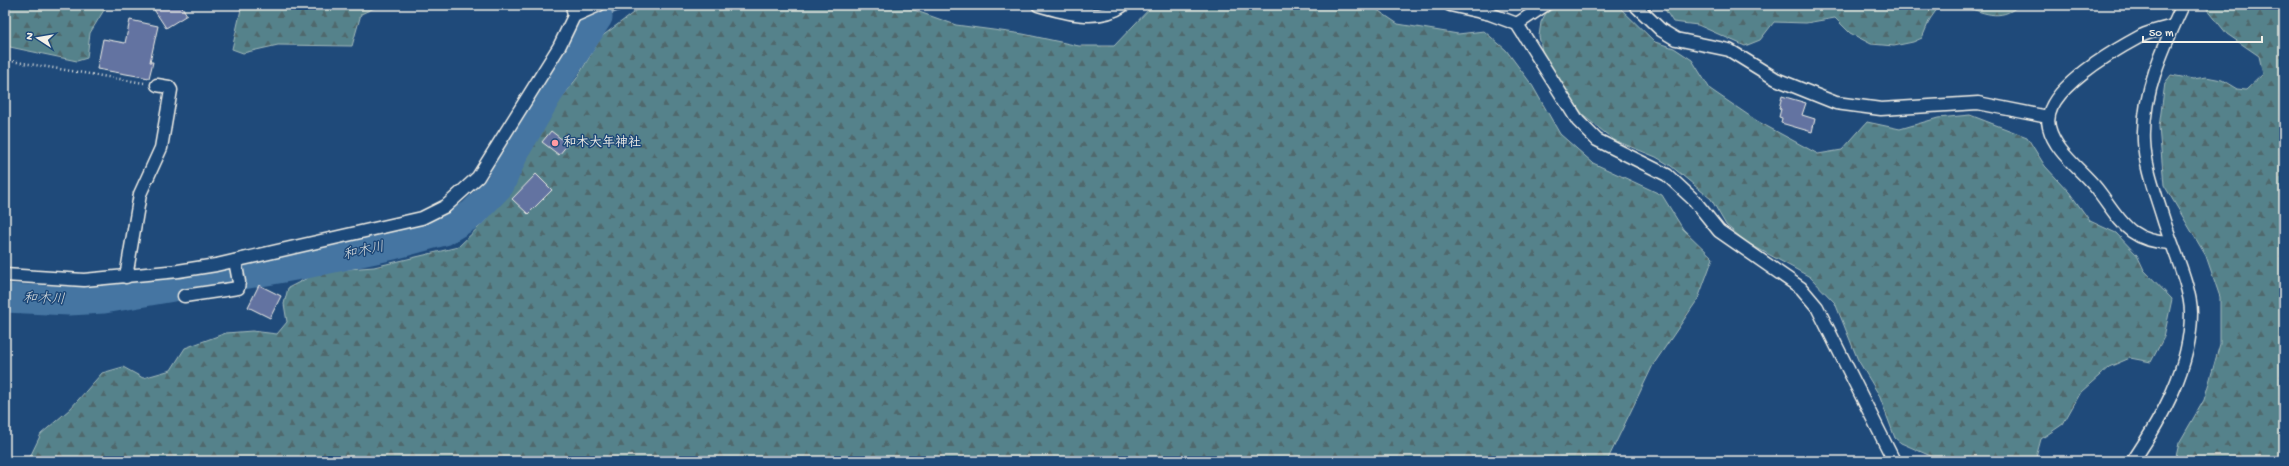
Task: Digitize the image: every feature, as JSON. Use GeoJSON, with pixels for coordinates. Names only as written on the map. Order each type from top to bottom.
{"type":"FeatureCollection","features":[{"type":"Feature","properties":{"kind":"street"},"geometry":{"type":"LineString","coordinates":[[5,275],[84,280],[126,277],[236,263],[422,218],[446,206],[478,177],[559,47],[576,11],[599,5]]}},
{"type":"Feature","properties":{"kind":"street"},"geometry":{"type":"LineString","coordinates":[[1038,5],[1068,14],[1096,15],[1124,5]]}},
{"type":"Feature","properties":{"kind":"street"},"geometry":{"type":"LineString","coordinates":[[1450,5],[1490,14],[1516,24],[1578,121],[1597,140],[1667,176],[1694,200],[1719,231],[1801,288],[1817,307],[1894,461]]}},
{"type":"Feature","properties":{"kind":"street"},"geometry":{"type":"LineString","coordinates":[[1516,24],[1545,5]]}},
{"type":"Feature","properties":{"kind":"street"},"geometry":{"type":"LineString","coordinates":[[1635,5],[1661,30],[1676,39],[1730,50],[1776,79],[1836,102],[1881,109],[1978,103],[2048,117]]}},
{"type":"Feature","properties":{"kind":"street"},"geometry":{"type":"LineString","coordinates":[[2133,461],[2165,409],[2188,343],[2191,313],[2186,288],[2170,243],[2147,167],[2144,141],[2149,93],[2182,5]]}},
{"type":"Feature","properties":{"kind":"street"},"geometry":{"type":"LineString","coordinates":[[2170,243],[2152,242],[2141,239],[2128,228],[2095,187],[2057,145],[2049,128],[2048,117],[2061,92],[2073,80],[2142,36],[2173,26]]}},
{"type":"Feature","properties":{"kind":"street"},"geometry":{"type":"LineString","coordinates":[[126,277],[140,194],[161,148],[165,130],[171,90],[169,87],[157,85]]}},
{"type":"Feature","properties":{"kind":"street"},"geometry":{"type":"LineString","coordinates":[[184,296],[238,288],[239,282],[236,263]]}},
{"type":"Feature","properties":{"kind":"path"},"geometry":{"type":"LineString","coordinates":[[5,60],[157,85]]}},
{"type":"Feature","properties":{"kind":"green space"},"geometry":{"type":"Polygon","coordinates":[[[5,5],[107,5],[90,33],[87,58],[77,61],[5,46],[5,5]]]}},
{"type":"Feature","properties":{"kind":"green space"},"geometry":{"type":"Polygon","coordinates":[[[242,5],[381,5],[361,14],[352,46],[278,45],[243,53],[232,49],[242,5]]]}},
{"type":"Feature","properties":{"kind":"green space"},"geometry":{"type":"Polygon","coordinates":[[[654,5],[884,5],[908,8],[956,25],[1023,34],[1079,46],[1114,46],[1153,5],[1370,5],[1398,24],[1458,34],[1484,31],[1506,50],[1532,85],[1560,134],[1593,163],[1662,195],[1683,229],[1713,258],[1698,299],[1653,365],[1607,461],[28,461],[41,434],[70,409],[102,373],[123,367],[143,378],[171,370],[185,348],[226,333],[252,331],[277,334],[287,322],[284,304],[288,288],[321,271],[374,267],[458,247],[485,221],[507,193],[544,121],[577,78],[601,37],[637,10],[654,5]]]}},
{"type":"Feature","properties":{"kind":"green space"},"geometry":{"type":"Polygon","coordinates":[[[1561,5],[1617,5],[1655,42],[1674,48],[1692,60],[1710,89],[1757,121],[1818,154],[1842,150],[1867,122],[1900,129],[1938,118],[1970,115],[2027,137],[2045,166],[2069,192],[2090,221],[2116,233],[2137,255],[2144,270],[2172,299],[2164,337],[2151,362],[2130,358],[2109,367],[2081,392],[2063,424],[2041,439],[2035,461],[1942,461],[1901,443],[1895,438],[1879,395],[1858,360],[1835,303],[1810,277],[1746,242],[1726,225],[1711,199],[1671,166],[1656,157],[1614,140],[1585,117],[1552,73],[1543,56],[1539,36],[1541,22],[1546,13],[1561,5]]]}},
{"type":"Feature","properties":{"kind":"green space"},"geometry":{"type":"Polygon","coordinates":[[[1662,5],[1940,5],[1930,19],[1922,38],[1913,42],[1894,46],[1871,44],[1850,33],[1835,18],[1806,23],[1774,22],[1760,40],[1745,46],[1698,25],[1673,22],[1662,5]]]}},
{"type":"Feature","properties":{"kind":"green space"},"geometry":{"type":"Polygon","coordinates":[[[1961,5],[2019,5],[2005,14],[1998,15],[1984,13],[1961,5]]]}},
{"type":"Feature","properties":{"kind":"green space"},"geometry":{"type":"Polygon","coordinates":[[[2208,5],[2284,5],[2284,461],[2175,461],[2179,443],[2204,400],[2220,344],[2220,297],[2206,256],[2164,185],[2159,127],[2165,83],[2171,75],[2193,79],[2206,77],[2222,80],[2237,89],[2246,90],[2263,74],[2259,56],[2227,34],[2207,9],[2208,5]]]}},
{"type":"Feature","properties":{"kind":"building"},"geometry":{"type":"Polygon","coordinates":[[[151,5],[181,5],[187,15],[166,28],[151,5]]]}},
{"type":"Feature","properties":{"kind":"building"},"geometry":{"type":"Polygon","coordinates":[[[130,20],[158,26],[150,62],[153,62],[149,78],[97,69],[103,39],[125,43],[130,20]]]}},
{"type":"Feature","properties":{"kind":"building"},"geometry":{"type":"Polygon","coordinates":[[[1782,96],[1806,103],[1802,115],[1815,119],[1812,132],[1781,123],[1782,118],[1779,117],[1781,109],[1779,108],[1782,96]]]}},
{"type":"Feature","properties":{"kind":"building","name":"和木大年神社"},"geometry":{"type":"Polygon","coordinates":[[[551,131],[568,144],[559,155],[542,142],[551,131]]]}},
{"type":"Feature","properties":{"kind":"building"},"geometry":{"type":"Polygon","coordinates":[[[536,174],[552,190],[528,214],[512,199],[536,174]]]}},
{"type":"Feature","properties":{"kind":"building"},"geometry":{"type":"Polygon","coordinates":[[[259,285],[281,296],[270,318],[248,307],[259,285]]]}},
{"type":"Feature","properties":{"kind":"waterway","name":"和木川"},"geometry":{"type":"LineString","coordinates":[[5,298],[69,301],[104,299],[301,265],[393,245],[444,231],[472,214],[500,185],[515,151],[548,94],[598,17],[593,5]]}},
{"type":"Feature","properties":{"kind":"waterway"},"geometry":{"type":"LineString","coordinates":[[598,17],[629,5]]}},
{"type":"Feature","properties":{"kind":"waterway"},"geometry":{"type":"LineString","coordinates":[[1070,5],[1097,5]]}},
{"type":"Feature","properties":{"kind":"place","name":"和木大年神社"},"geometry":{"type":"Point","coordinates":[555,143]}}]}
